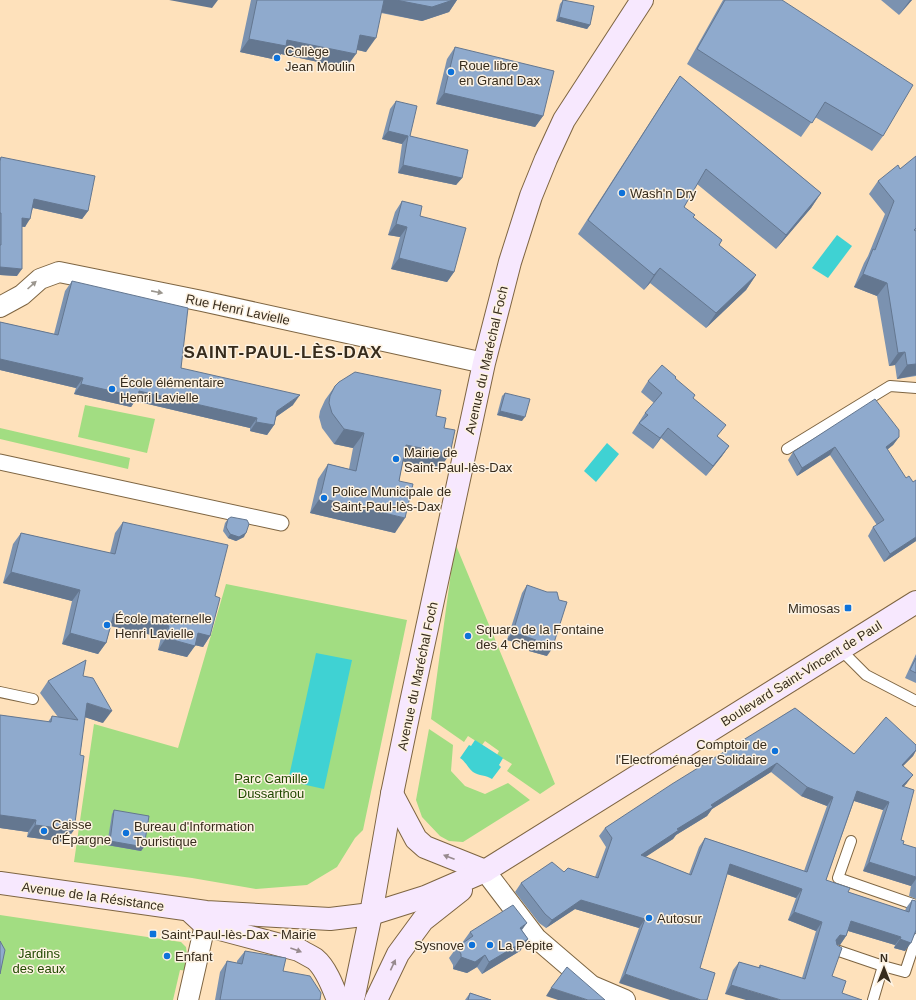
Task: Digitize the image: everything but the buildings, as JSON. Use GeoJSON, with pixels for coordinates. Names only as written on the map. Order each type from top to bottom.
{"type":"FeatureCollection","features":[{"type":"Feature","properties":{"kind":"main road","name":"Avenue du Maréchal Foch"},"geometry":{"type":"LineString","coordinates":[[353,1000],[392,794],[484,364],[510,262],[531,196],[546,158],[564,120],[642,0]]}},
{"type":"Feature","properties":{"kind":"main road","name":"Boulevard Saint-Vincent de Paul"},"geometry":{"type":"LineString","coordinates":[[370,914],[425,897],[485,871],[916,602]]}},
{"type":"Feature","properties":{"kind":"main road"},"geometry":{"type":"LineString","coordinates":[[376,1000],[398,954],[423,920],[485,871],[425,847],[416,839],[392,794]]}},
{"type":"Feature","properties":{"kind":"main road","name":"Avenue de la Résistance"},"geometry":{"type":"LineString","coordinates":[[0,883],[199,915],[330,918],[370,914]]}},
{"type":"Feature","properties":{"kind":"main road","name":"Avenue de la Résistance"},"geometry":{"type":"LineString","coordinates":[[199,915],[299,950],[316,960],[330,980],[338,1000]]}},
{"type":"Feature","properties":{"kind":"street","name":"Rue Henri Lavielle"},"geometry":{"type":"LineString","coordinates":[[0,306],[22,295],[40,279],[59,272],[202,301],[484,364]]}},
{"type":"Feature","properties":{"kind":"street"},"geometry":{"type":"LineString","coordinates":[[0,462],[281,523]]}},
{"type":"Feature","properties":{"kind":"street"},"geometry":{"type":"LineString","coordinates":[[485,871],[536,938],[592,986],[625,1000]]}},
{"type":"Feature","properties":{"kind":"street"},"geometry":{"type":"LineString","coordinates":[[188,1000],[199,915]]}},
{"type":"Feature","properties":{"kind":"lane"},"geometry":{"type":"LineString","coordinates":[[787,449],[890,386],[916,388]]}},
{"type":"Feature","properties":{"kind":"lane"},"geometry":{"type":"LineString","coordinates":[[840,649],[866,674],[916,701]]}},
{"type":"Feature","properties":{"kind":"lane"},"geometry":{"type":"LineString","coordinates":[[0,692],[33,699]]}},
{"type":"Feature","properties":{"kind":"lane"},"geometry":{"type":"LineString","coordinates":[[851,841],[838,878],[916,905]]}},
{"type":"Feature","properties":{"kind":"lane"},"geometry":{"type":"LineString","coordinates":[[836,950],[905,972],[916,939]]}},
{"type":"Feature","properties":{"kind":"lane"},"geometry":{"type":"LineString","coordinates":[[873,1000],[884,966]]}},
{"type":"Feature","properties":{"kind":"green space"},"geometry":{"type":"Polygon","coordinates":[[[85,405],[155,419],[147,453],[78,437],[85,405]]]}},
{"type":"Feature","properties":{"kind":"green space"},"geometry":{"type":"Polygon","coordinates":[[[0,428],[130,458],[128,469],[0,439],[0,428]]]}},
{"type":"Feature","properties":{"kind":"green space"},"geometry":{"type":"Polygon","coordinates":[[[455,543],[555,784],[540,794],[507,771],[512,764],[497,755],[499,751],[485,741],[482,745],[468,736],[464,742],[431,719],[455,543]]]}},
{"type":"Feature","properties":{"kind":"green space","name":"Parc Camille Dussarthou"},"geometry":{"type":"Polygon","coordinates":[[[226,584],[407,620],[363,830],[355,838],[337,867],[307,885],[256,889],[192,878],[74,862],[94,724],[178,748],[226,584]]]}},
{"type":"Feature","properties":{"kind":"green space"},"geometry":{"type":"Polygon","coordinates":[[[429,729],[453,745],[451,771],[465,786],[485,794],[508,783],[530,800],[463,842],[449,841],[440,836],[422,817],[416,800],[429,729]]]}},
{"type":"Feature","properties":{"kind":"green space","name":"Jardins des eaux"},"geometry":{"type":"Polygon","coordinates":[[[0,915],[181,942],[186,947],[189,971],[180,970],[173,1000],[0,1000],[0,915]]]}},
{"type":"Feature","properties":{"kind":"water"},"geometry":{"type":"Polygon","coordinates":[[[837,235],[852,246],[828,278],[812,268],[837,235]]]}},
{"type":"Feature","properties":{"kind":"water"},"geometry":{"type":"Polygon","coordinates":[[[607,443],[619,454],[596,482],[584,471],[607,443]]]}},
{"type":"Feature","properties":{"kind":"water"},"geometry":{"type":"Polygon","coordinates":[[[316,653],[352,660],[324,789],[288,781],[316,653]]]}},
{"type":"Feature","properties":{"kind":"water"},"geometry":{"type":"Polygon","coordinates":[[[475,740],[503,758],[499,765],[501,767],[492,779],[473,772],[460,758],[469,745],[471,746],[475,740]]]}},
{"type":"Feature","properties":{"kind":"place","name":"Collège Jean Moulin"},"geometry":{"type":"Point","coordinates":[277,58]}},
{"type":"Feature","properties":{"kind":"place","name":"Roue libre en Grand Dax"},"geometry":{"type":"Point","coordinates":[451,72]}},
{"type":"Feature","properties":{"kind":"place","name":"Wash'n Dry"},"geometry":{"type":"Point","coordinates":[622,193]}},
{"type":"Feature","properties":{"kind":"place","name":"École élémentaire Henri Lavielle"},"geometry":{"type":"Point","coordinates":[112,389]}},
{"type":"Feature","properties":{"kind":"place","name":"Mairie de Saint-Paul-lès-Dax"},"geometry":{"type":"Point","coordinates":[396,459]}},
{"type":"Feature","properties":{"kind":"place","name":"Police Municipale de Saint-Paul-lès-Dax"},"geometry":{"type":"Point","coordinates":[324,498]}},
{"type":"Feature","properties":{"kind":"place","name":"Mimosas"},"geometry":{"type":"Point","coordinates":[848,608]}},
{"type":"Feature","properties":{"kind":"place","name":"École maternelle Henri Lavielle"},"geometry":{"type":"Point","coordinates":[107,625]}},
{"type":"Feature","properties":{"kind":"place","name":"Square de la Fontaine des 4 Chemins"},"geometry":{"type":"Point","coordinates":[468,636]}},
{"type":"Feature","properties":{"kind":"place","name":"Comptoir de l'Electroménager Solidaire"},"geometry":{"type":"Point","coordinates":[775,751]}},
{"type":"Feature","properties":{"kind":"place","name":"Caisse d'Épargne"},"geometry":{"type":"Point","coordinates":[44,831]}},
{"type":"Feature","properties":{"kind":"place","name":"Bureau d'Information Touristique"},"geometry":{"type":"Point","coordinates":[126,833]}},
{"type":"Feature","properties":{"kind":"place","name":"Autosur"},"geometry":{"type":"Point","coordinates":[649,918]}},
{"type":"Feature","properties":{"kind":"place","name":"Saint-Paul-lès-Dax - Mairie"},"geometry":{"type":"Point","coordinates":[153,934]}},
{"type":"Feature","properties":{"kind":"place","name":"Sysnove"},"geometry":{"type":"Point","coordinates":[472,945]}},
{"type":"Feature","properties":{"kind":"place","name":"La Pépite"},"geometry":{"type":"Point","coordinates":[490,945]}},
{"type":"Feature","properties":{"kind":"place","name":"Enfant"},"geometry":{"type":"Point","coordinates":[167,956]}},
{"type":"Feature","properties":{"kind":"district","name":"SAINT-PAUL-LÈS-DAX"},"geometry":{"type":"Point","coordinates":[283,352]}}]}
